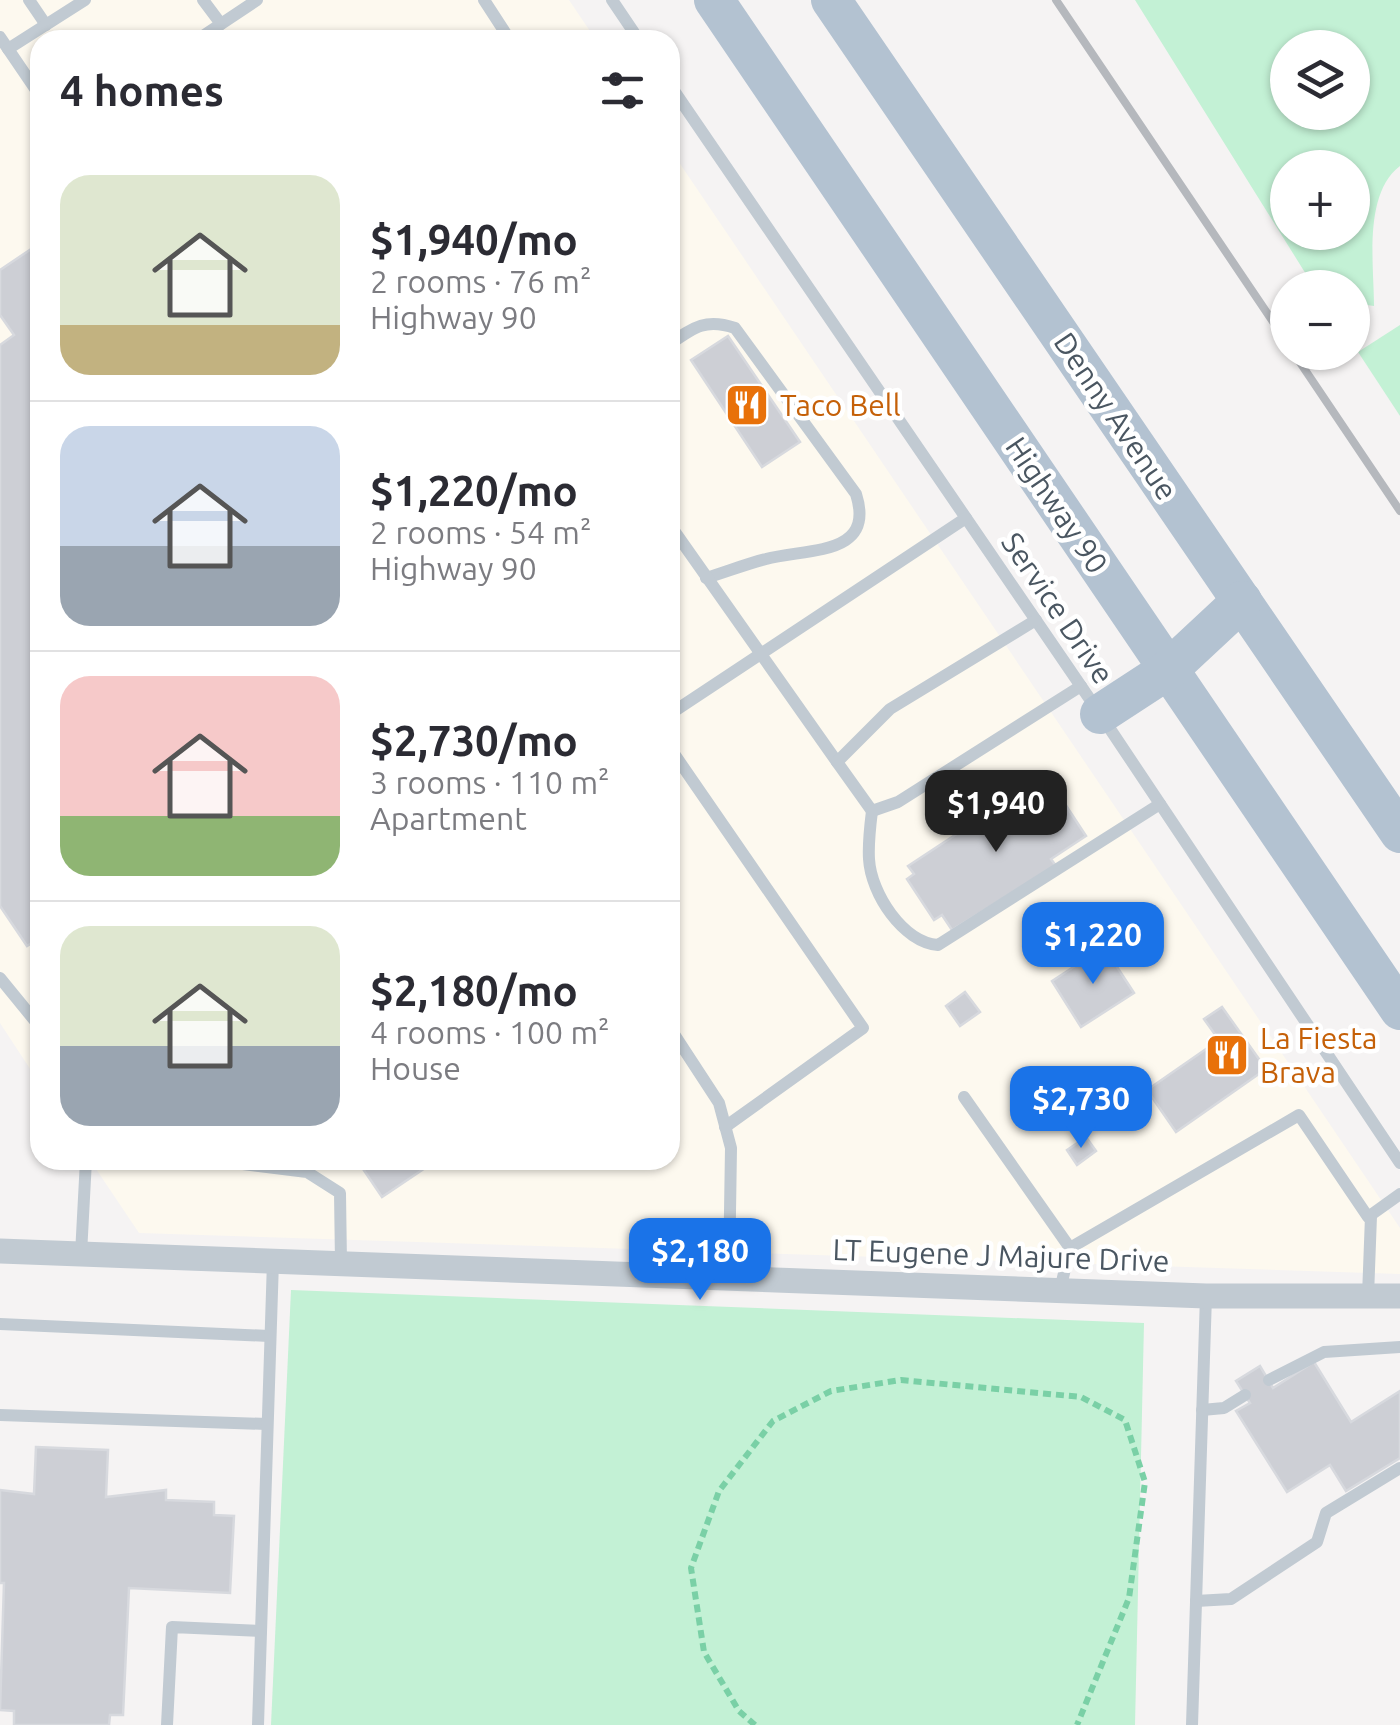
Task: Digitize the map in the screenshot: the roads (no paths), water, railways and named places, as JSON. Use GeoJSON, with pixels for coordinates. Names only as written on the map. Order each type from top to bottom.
{"type":"FeatureCollection","features":[{"type":"Feature","properties":{"kind":"main road","name":"Highway 90"},"geometry":{"type":"LineString","coordinates":[[714,0],[1400,1010]]}},
{"type":"Feature","properties":{"kind":"main road","name":"Denny Avenue"},"geometry":{"type":"LineString","coordinates":[[831,0],[1400,833]]}},
{"type":"Feature","properties":{"kind":"main road"},"geometry":{"type":"LineString","coordinates":[[1091,700],[1168,669],[1242,601]]}},
{"type":"Feature","properties":{"kind":"street","name":"LT Eugene J Majure Drive"},"geometry":{"type":"LineString","coordinates":[[0,1251],[1206,1296],[1400,1296]]}},
{"type":"Feature","properties":{"kind":"lane"},"geometry":{"type":"LineString","coordinates":[[29,0],[46,25]]}},
{"type":"Feature","properties":{"kind":"lane"},"geometry":{"type":"LineString","coordinates":[[34,30],[84,0]]}},
{"type":"Feature","properties":{"kind":"lane"},"geometry":{"type":"LineString","coordinates":[[203,0],[221,24]]}},
{"type":"Feature","properties":{"kind":"lane"},"geometry":{"type":"LineString","coordinates":[[212,30],[256,0]]}},
{"type":"Feature","properties":{"kind":"lane"},"geometry":{"type":"LineString","coordinates":[[484,0],[504,30]]}},
{"type":"Feature","properties":{"kind":"lane"},"geometry":{"type":"LineString","coordinates":[[612,0],[633,30]]}},
{"type":"Feature","properties":{"kind":"lane"},"geometry":{"type":"LineString","coordinates":[[30,32],[4,43],[30,81]]}},
{"type":"Feature","properties":{"kind":"lane","name":"Service Drive"},"geometry":{"type":"LineString","coordinates":[[680,100],[1091,700],[1400,1163]]}},
{"type":"Feature","properties":{"kind":"lane"},"geometry":{"type":"LineString","coordinates":[[680,337],[698,324],[715,321],[735,328],[856,494],[861,509],[859,528],[846,542],[768,558],[706,578]]}},
{"type":"Feature","properties":{"kind":"lane"},"geometry":{"type":"LineString","coordinates":[[680,704],[966,518]]}},
{"type":"Feature","properties":{"kind":"lane"},"geometry":{"type":"LineString","coordinates":[[680,540],[758,656],[872,811],[868,863],[875,885],[907,934],[919,944],[938,945],[1160,804]]}},
{"type":"Feature","properties":{"kind":"lane"},"geometry":{"type":"LineString","coordinates":[[836,762],[890,709],[1036,620]]}},
{"type":"Feature","properties":{"kind":"lane"},"geometry":{"type":"LineString","coordinates":[[872,811],[898,802],[1091,700]]}},
{"type":"Feature","properties":{"kind":"lane"},"geometry":{"type":"LineString","coordinates":[[680,763],[863,1028],[726,1127]]}},
{"type":"Feature","properties":{"kind":"lane"},"geometry":{"type":"LineString","coordinates":[[0,978],[30,1015]]}},
{"type":"Feature","properties":{"kind":"lane"},"geometry":{"type":"LineString","coordinates":[[680,1043],[719,1103],[726,1127],[732,1187],[729,1276]]}},
{"type":"Feature","properties":{"kind":"lane"},"geometry":{"type":"LineString","coordinates":[[964,1097],[1070,1248]]}},
{"type":"Feature","properties":{"kind":"lane"},"geometry":{"type":"LineString","coordinates":[[1060,1290],[1070,1248],[1299,1115],[1371,1216],[1368,1296]]}},
{"type":"Feature","properties":{"kind":"lane"},"geometry":{"type":"LineString","coordinates":[[81,1254],[85,1170]]}},
{"type":"Feature","properties":{"kind":"lane"},"geometry":{"type":"LineString","coordinates":[[292,1170],[308,1172],[340,1193],[341,1263]]}},
{"type":"Feature","properties":{"kind":"lane"},"geometry":{"type":"LineString","coordinates":[[1371,1216],[1400,1194]]}},
{"type":"Feature","properties":{"kind":"lane"},"geometry":{"type":"LineString","coordinates":[[258,1725],[272,1261]]}},
{"type":"Feature","properties":{"kind":"lane"},"geometry":{"type":"LineString","coordinates":[[1192,1725],[1206,1296]]}},
{"type":"Feature","properties":{"kind":"lane"},"geometry":{"type":"LineString","coordinates":[[0,1324],[270,1336]]}},
{"type":"Feature","properties":{"kind":"lane"},"geometry":{"type":"LineString","coordinates":[[1268,1380],[1324,1352],[1400,1347]]}},
{"type":"Feature","properties":{"kind":"lane"},"geometry":{"type":"LineString","coordinates":[[1202,1410],[1224,1408],[1246,1395]]}},
{"type":"Feature","properties":{"kind":"lane"},"geometry":{"type":"LineString","coordinates":[[0,1415],[268,1424]]}},
{"type":"Feature","properties":{"kind":"lane"},"geometry":{"type":"LineString","coordinates":[[1196,1601],[1231,1599],[1317,1542],[1326,1514],[1400,1468]]}},
{"type":"Feature","properties":{"kind":"lane"},"geometry":{"type":"LineString","coordinates":[[167,1725],[172,1627],[261,1631]]}},
{"type":"Feature","properties":{"kind":"railway"},"geometry":{"type":"LineString","coordinates":[[1056,0],[1270,317]]}},
{"type":"Feature","properties":{"kind":"railway"},"geometry":{"type":"LineString","coordinates":[[1305,370],[1400,511]]}},
{"type":"Feature","properties":{"kind":"place","name":"Taco Bell"},"geometry":{"type":"Point","coordinates":[747,405]}},
{"type":"Feature","properties":{"kind":"place","name":"La Fiesta Brava"},"geometry":{"type":"Point","coordinates":[1227,1055]}}]}
